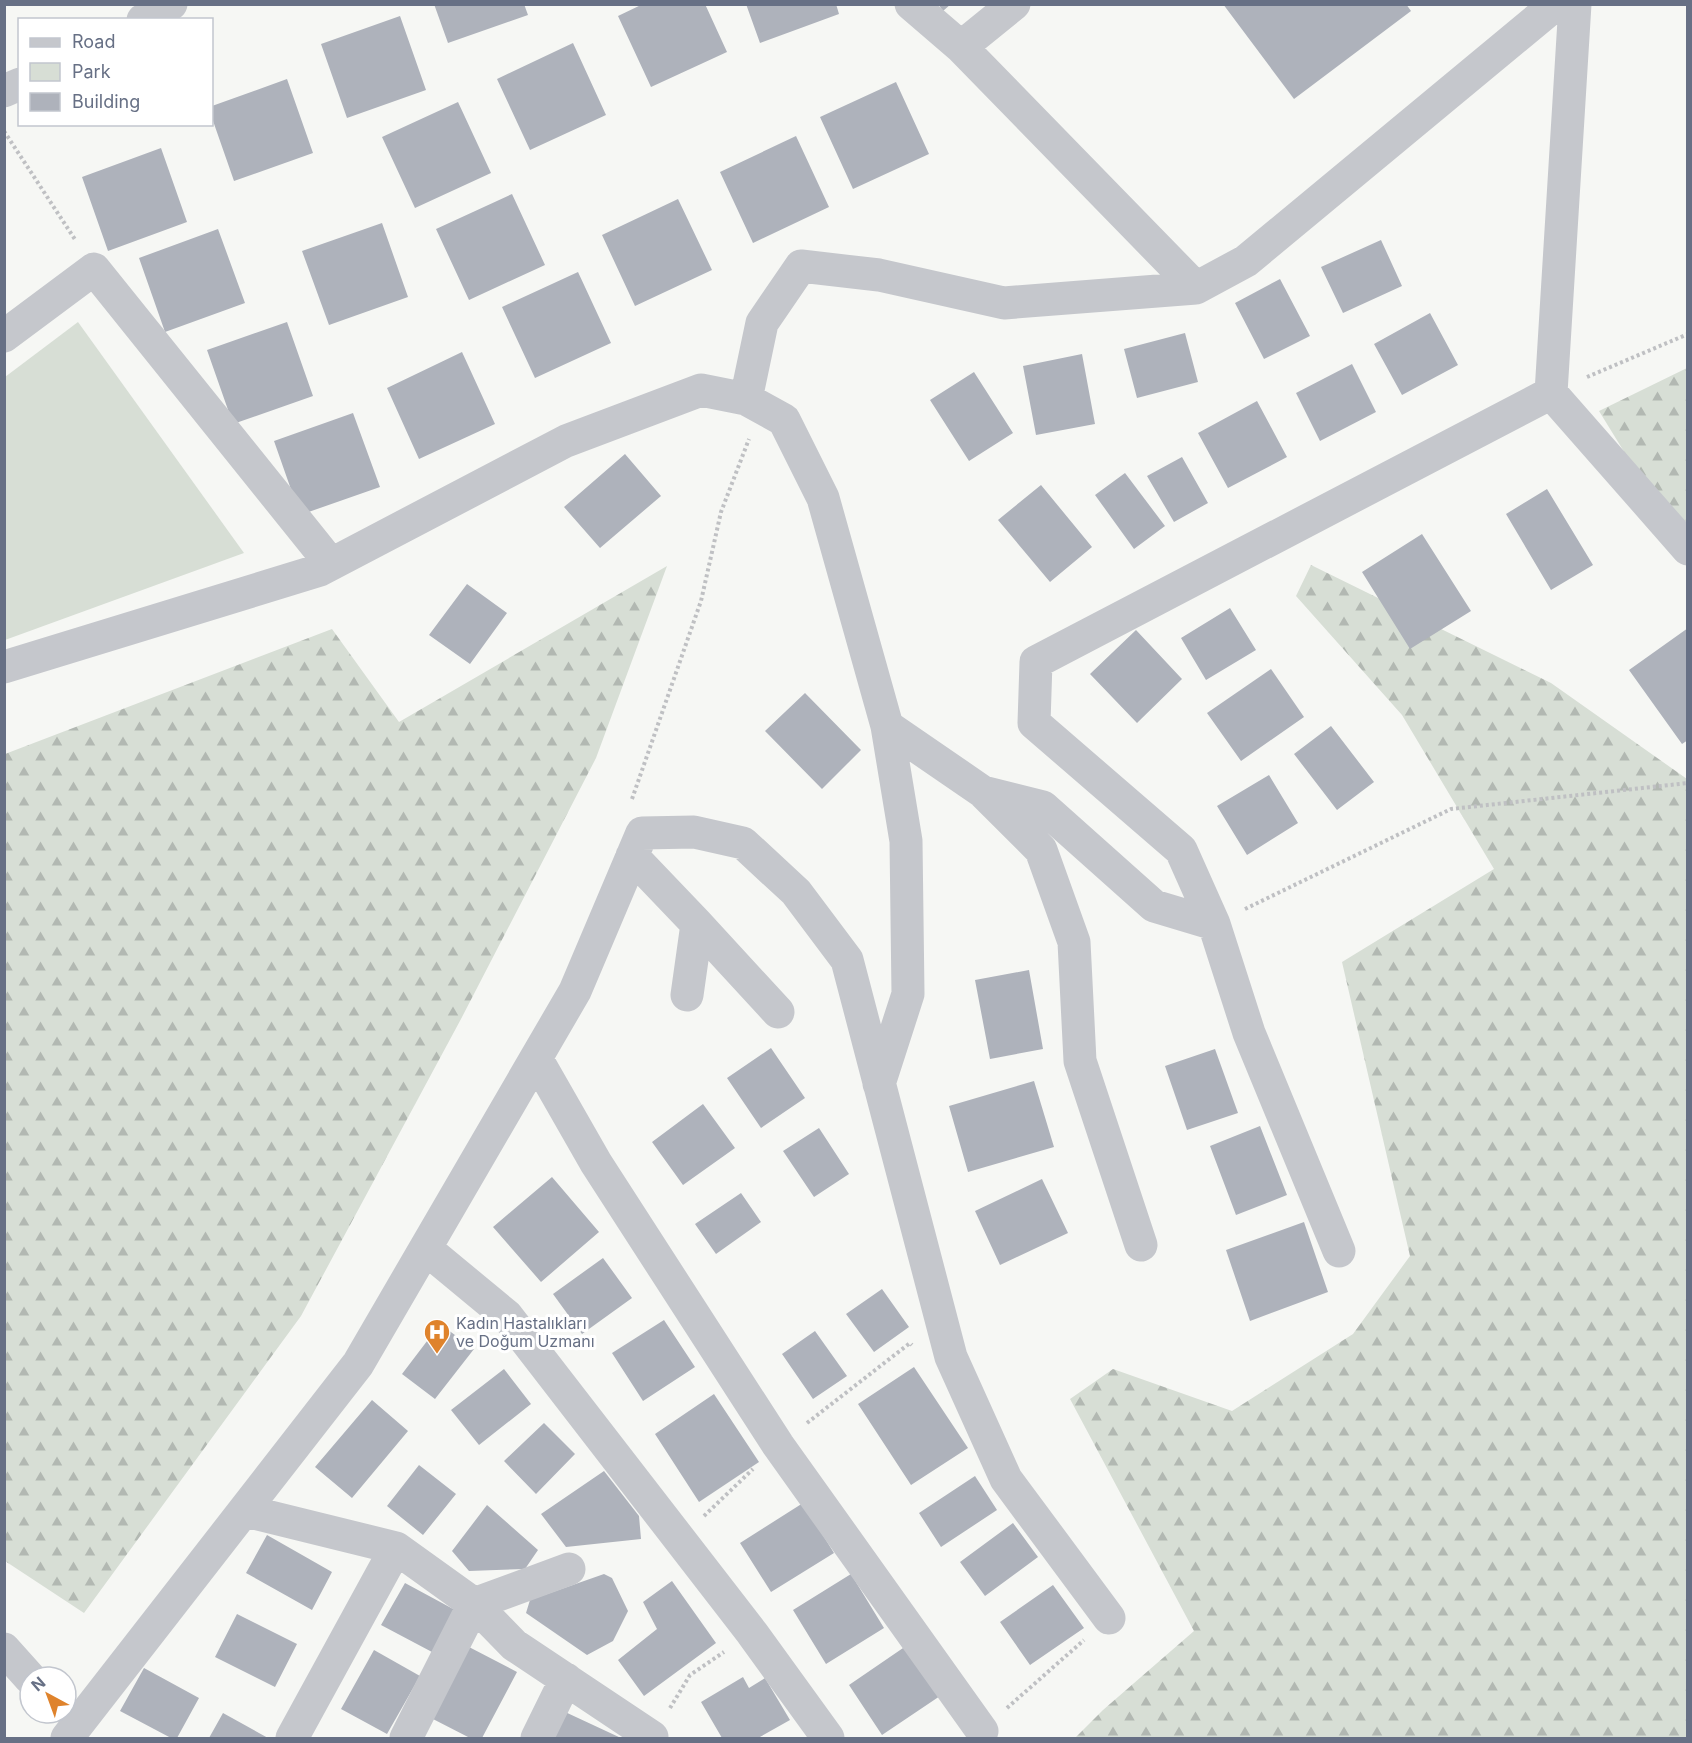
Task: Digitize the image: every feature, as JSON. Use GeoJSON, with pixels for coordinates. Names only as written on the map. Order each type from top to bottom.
{"type":"FeatureCollection","features":[{"type":"Feature","properties":{"kind":"street"},"geometry":{"type":"LineString","coordinates":[[146,18],[171,4]]}},
{"type":"Feature","properties":{"kind":"street"},"geometry":{"type":"LineString","coordinates":[[911,4],[961,47],[1196,288]]}},
{"type":"Feature","properties":{"kind":"street"},"geometry":{"type":"LineString","coordinates":[[961,47],[1014,4]]}},
{"type":"Feature","properties":{"kind":"street"},"geometry":{"type":"LineString","coordinates":[[749,415],[762,323],[801,266],[879,275],[1004,303],[1196,288],[1246,261],[1556,4]]}},
{"type":"Feature","properties":{"kind":"street"},"geometry":{"type":"LineString","coordinates":[[1575,4],[1551,393],[1688,549]]}},
{"type":"Feature","properties":{"kind":"street"},"geometry":{"type":"LineString","coordinates":[[4,91],[18,85]]}},
{"type":"Feature","properties":{"kind":"street"},"geometry":{"type":"LineString","coordinates":[[4,336],[94,269],[331,564]]}},
{"type":"Feature","properties":{"kind":"street"},"geometry":{"type":"LineString","coordinates":[[4,667],[320,570],[566,441],[701,390],[749,415],[784,420],[824,498],[887,726],[906,841],[908,994],[879,1084]]}},
{"type":"Feature","properties":{"kind":"street"},"geometry":{"type":"LineString","coordinates":[[1339,1251],[1249,1033],[1214,924],[1181,849],[1034,723],[1036,662],[1551,393]]}},
{"type":"Feature","properties":{"kind":"street"},"geometry":{"type":"LineString","coordinates":[[887,726],[983,792],[1041,850],[1074,942],[1080,1061],[1141,1245]]}},
{"type":"Feature","properties":{"kind":"street"},"geometry":{"type":"LineString","coordinates":[[983,792],[1043,807],[1154,906],[1214,924]]}},
{"type":"Feature","properties":{"kind":"street"},"geometry":{"type":"LineString","coordinates":[[73,1729],[246,1511],[358,1364],[575,991],[642,833],[694,832],[743,843],[796,892],[847,960],[951,1357],[1006,1479],[1097,1628]]}},
{"type":"Feature","properties":{"kind":"street"},"geometry":{"type":"LineString","coordinates":[[632,856],[778,1012]]}},
{"type":"Feature","properties":{"kind":"street"},"geometry":{"type":"LineString","coordinates":[[687,995],[697,924]]}},
{"type":"Feature","properties":{"kind":"street"},"geometry":{"type":"LineString","coordinates":[[536,1058],[596,1163],[778,1445],[981,1731]]}},
{"type":"Feature","properties":{"kind":"street"},"geometry":{"type":"LineString","coordinates":[[426,1249],[507,1316],[752,1633],[828,1738]]}},
{"type":"Feature","properties":{"kind":"street"},"geometry":{"type":"LineString","coordinates":[[246,1511],[396,1548],[474,1604],[514,1645],[652,1737]]}},
{"type":"Feature","properties":{"kind":"street"},"geometry":{"type":"LineString","coordinates":[[292,1738],[396,1548]]}},
{"type":"Feature","properties":{"kind":"street"},"geometry":{"type":"LineString","coordinates":[[406,1738],[474,1604],[569,1569]]}},
{"type":"Feature","properties":{"kind":"street"},"geometry":{"type":"LineString","coordinates":[[4,1649],[18,1665]]}},
{"type":"Feature","properties":{"kind":"street"},"geometry":{"type":"LineString","coordinates":[[537,1738],[566,1679]]}},
{"type":"Feature","properties":{"kind":"path"},"geometry":{"type":"LineString","coordinates":[[4,131],[94,269]]}},
{"type":"Feature","properties":{"kind":"path"},"geometry":{"type":"LineString","coordinates":[[1551,393],[1688,334]]}},
{"type":"Feature","properties":{"kind":"path"},"geometry":{"type":"LineString","coordinates":[[628,810],[701,601],[721,512],[749,415]]}},
{"type":"Feature","properties":{"kind":"path"},"geometry":{"type":"LineString","coordinates":[[1214,924],[1451,809],[1688,783]]}},
{"type":"Feature","properties":{"kind":"path"},"geometry":{"type":"LineString","coordinates":[[680,1539],[778,1445],[910,1343],[916,1352]]}},
{"type":"Feature","properties":{"kind":"path"},"geometry":{"type":"LineString","coordinates":[[981,1731],[1097,1628]]}},
{"type":"Feature","properties":{"kind":"path"},"geometry":{"type":"LineString","coordinates":[[652,1737],[690,1675],[752,1633]]}},
{"type":"Feature","properties":{"kind":"green space"},"geometry":{"type":"Polygon","coordinates":[[[78,322],[244,553],[5,640],[5,377],[78,322]]]}},
{"type":"Feature","properties":{"kind":"green space"},"geometry":{"type":"Polygon","coordinates":[[[1687,368],[1687,554],[1599,411],[1687,368]]]}},
{"type":"Feature","properties":{"kind":"green space"},"geometry":{"type":"Polygon","coordinates":[[[1311,565],[1551,683],[1687,779],[1687,1738],[1075,1738],[1103,1710],[1194,1631],[1070,1399],[1113,1369],[1232,1411],[1353,1334],[1410,1256],[1342,962],[1494,869],[1402,715],[1296,596],[1311,565]]]}},
{"type":"Feature","properties":{"kind":"green space"},"geometry":{"type":"Polygon","coordinates":[[[667,566],[596,758],[461,1019],[301,1316],[84,1613],[5,1561],[5,754],[332,629],[399,722],[667,566]]]}},
{"type":"Feature","properties":{"kind":"building"},"geometry":{"type":"Polygon","coordinates":[[[434,4],[524,4],[528,15],[448,43],[434,4]]]}},
{"type":"Feature","properties":{"kind":"building"},"geometry":{"type":"Polygon","coordinates":[[[643,4],[705,4],[727,52],[651,87],[618,16],[643,4]]]}},
{"type":"Feature","properties":{"kind":"building"},"geometry":{"type":"Polygon","coordinates":[[[746,4],[836,4],[839,14],[760,43],[746,4]]]}},
{"type":"Feature","properties":{"kind":"building"},"geometry":{"type":"Polygon","coordinates":[[[938,4],[951,4],[943,11],[938,4]]]}},
{"type":"Feature","properties":{"kind":"building"},"geometry":{"type":"Polygon","coordinates":[[[1223,4],[1406,4],[1411,11],[1294,99],[1223,4]]]}},
{"type":"Feature","properties":{"kind":"building"},"geometry":{"type":"Polygon","coordinates":[[[400,16],[426,90],[347,118],[321,44],[400,16]]]}},
{"type":"Feature","properties":{"kind":"building"},"geometry":{"type":"Polygon","coordinates":[[[573,43],[606,115],[530,150],[497,79],[573,43]]]}},
{"type":"Feature","properties":{"kind":"building"},"geometry":{"type":"Polygon","coordinates":[[[287,79],[313,153],[234,181],[213,121],[213,106],[287,79]]]}},
{"type":"Feature","properties":{"kind":"building"},"geometry":{"type":"Polygon","coordinates":[[[896,82],[929,154],[853,189],[820,117],[896,82]]]}},
{"type":"Feature","properties":{"kind":"building"},"geometry":{"type":"Polygon","coordinates":[[[458,102],[491,173],[415,208],[382,137],[458,102]]]}},
{"type":"Feature","properties":{"kind":"building"},"geometry":{"type":"Polygon","coordinates":[[[796,136],[829,207],[753,243],[720,172],[796,136]]]}},
{"type":"Feature","properties":{"kind":"building"},"geometry":{"type":"Polygon","coordinates":[[[161,148],[187,222],[108,251],[82,177],[161,148]]]}},
{"type":"Feature","properties":{"kind":"building"},"geometry":{"type":"Polygon","coordinates":[[[512,194],[545,265],[469,300],[436,229],[512,194]]]}},
{"type":"Feature","properties":{"kind":"building"},"geometry":{"type":"Polygon","coordinates":[[[678,199],[712,270],[635,306],[602,235],[678,199]]]}},
{"type":"Feature","properties":{"kind":"building"},"geometry":{"type":"Polygon","coordinates":[[[382,223],[408,297],[329,325],[302,251],[382,223]]]}},
{"type":"Feature","properties":{"kind":"building"},"geometry":{"type":"Polygon","coordinates":[[[218,229],[245,303],[165,332],[139,258],[218,229]]]}},
{"type":"Feature","properties":{"kind":"building"},"geometry":{"type":"Polygon","coordinates":[[[1381,240],[1402,286],[1343,313],[1321,267],[1381,240]]]}},
{"type":"Feature","properties":{"kind":"building"},"geometry":{"type":"Polygon","coordinates":[[[578,272],[611,343],[535,378],[502,307],[578,272]]]}},
{"type":"Feature","properties":{"kind":"building"},"geometry":{"type":"Polygon","coordinates":[[[1280,279],[1310,336],[1264,359],[1235,303],[1280,279]]]}},
{"type":"Feature","properties":{"kind":"building"},"geometry":{"type":"Polygon","coordinates":[[[1430,313],[1458,365],[1402,395],[1374,344],[1430,313]]]}},
{"type":"Feature","properties":{"kind":"building"},"geometry":{"type":"Polygon","coordinates":[[[287,322],[313,396],[233,424],[207,350],[287,322]]]}},
{"type":"Feature","properties":{"kind":"building"},"geometry":{"type":"Polygon","coordinates":[[[1185,333],[1198,382],[1137,398],[1124,349],[1185,333]]]}},
{"type":"Feature","properties":{"kind":"building"},"geometry":{"type":"Polygon","coordinates":[[[462,352],[495,424],[419,459],[387,388],[462,352]]]}},
{"type":"Feature","properties":{"kind":"building"},"geometry":{"type":"Polygon","coordinates":[[[1082,354],[1095,424],[1036,435],[1023,366],[1082,354]]]}},
{"type":"Feature","properties":{"kind":"building"},"geometry":{"type":"Polygon","coordinates":[[[1352,364],[1376,412],[1320,441],[1296,393],[1352,364]]]}},
{"type":"Feature","properties":{"kind":"building"},"geometry":{"type":"Polygon","coordinates":[[[974,372],[1013,433],[969,461],[930,400],[974,372]]]}},
{"type":"Feature","properties":{"kind":"building"},"geometry":{"type":"Polygon","coordinates":[[[1257,401],[1287,457],[1228,488],[1198,433],[1257,401]]]}},
{"type":"Feature","properties":{"kind":"building"},"geometry":{"type":"Polygon","coordinates":[[[353,413],[380,487],[300,515],[274,441],[353,413]]]}},
{"type":"Feature","properties":{"kind":"building"},"geometry":{"type":"Polygon","coordinates":[[[625,454],[661,496],[600,548],[564,507],[625,454]]]}},
{"type":"Feature","properties":{"kind":"building"},"geometry":{"type":"Polygon","coordinates":[[[1182,457],[1208,503],[1174,522],[1147,476],[1182,457]]]}},
{"type":"Feature","properties":{"kind":"building"},"geometry":{"type":"Polygon","coordinates":[[[1125,473],[1165,526],[1134,549],[1095,495],[1125,473]]]}},
{"type":"Feature","properties":{"kind":"building"},"geometry":{"type":"Polygon","coordinates":[[[1041,485],[1092,547],[1050,582],[998,520],[1041,485]]]}},
{"type":"Feature","properties":{"kind":"building"},"geometry":{"type":"Polygon","coordinates":[[[1547,489],[1593,565],[1551,590],[1506,514],[1547,489]]]}},
{"type":"Feature","properties":{"kind":"building"},"geometry":{"type":"Polygon","coordinates":[[[1422,534],[1471,611],[1410,649],[1362,572],[1422,534]]]}},
{"type":"Feature","properties":{"kind":"building"},"geometry":{"type":"Polygon","coordinates":[[[467,584],[507,613],[470,664],[429,635],[467,584]]]}},
{"type":"Feature","properties":{"kind":"building"},"geometry":{"type":"Polygon","coordinates":[[[1230,608],[1256,650],[1206,680],[1181,638],[1230,608]]]}},
{"type":"Feature","properties":{"kind":"building"},"geometry":{"type":"Polygon","coordinates":[[[1688,628],[1688,740],[1682,744],[1629,670],[1688,628]]]}},
{"type":"Feature","properties":{"kind":"building"},"geometry":{"type":"Polygon","coordinates":[[[1136,630],[1182,679],[1137,723],[1090,674],[1136,630]]]}},
{"type":"Feature","properties":{"kind":"building"},"geometry":{"type":"Polygon","coordinates":[[[1271,669],[1304,717],[1241,761],[1207,713],[1271,669]]]}},
{"type":"Feature","properties":{"kind":"building"},"geometry":{"type":"Polygon","coordinates":[[[805,693],[861,750],[822,789],[765,731],[805,693]]]}},
{"type":"Feature","properties":{"kind":"building"},"geometry":{"type":"Polygon","coordinates":[[[1331,726],[1374,782],[1337,810],[1294,754],[1331,726]]]}},
{"type":"Feature","properties":{"kind":"building"},"geometry":{"type":"Polygon","coordinates":[[[1269,775],[1298,823],[1247,855],[1217,806],[1269,775]]]}},
{"type":"Feature","properties":{"kind":"building"},"geometry":{"type":"Polygon","coordinates":[[[1029,970],[1043,1049],[990,1059],[975,980],[1029,970]]]}},
{"type":"Feature","properties":{"kind":"building"},"geometry":{"type":"Polygon","coordinates":[[[771,1048],[805,1098],[761,1128],[727,1078],[771,1048]]]}},
{"type":"Feature","properties":{"kind":"building"},"geometry":{"type":"Polygon","coordinates":[[[1215,1049],[1238,1113],[1187,1130],[1165,1066],[1215,1049]]]}},
{"type":"Feature","properties":{"kind":"building"},"geometry":{"type":"Polygon","coordinates":[[[1034,1081],[1054,1147],[968,1172],[949,1106],[1034,1081]]]}},
{"type":"Feature","properties":{"kind":"building"},"geometry":{"type":"Polygon","coordinates":[[[703,1104],[735,1148],[683,1185],[652,1142],[703,1104]]]}},
{"type":"Feature","properties":{"kind":"building"},"geometry":{"type":"Polygon","coordinates":[[[1260,1126],[1287,1195],[1236,1215],[1210,1146],[1260,1126]]]}},
{"type":"Feature","properties":{"kind":"building"},"geometry":{"type":"Polygon","coordinates":[[[819,1128],[849,1174],[814,1197],[783,1151],[819,1128]]]}},
{"type":"Feature","properties":{"kind":"building"},"geometry":{"type":"Polygon","coordinates":[[[552,1177],[599,1232],[541,1282],[493,1227],[552,1177]]]}},
{"type":"Feature","properties":{"kind":"building"},"geometry":{"type":"Polygon","coordinates":[[[1042,1179],[1068,1233],[1000,1265],[975,1211],[1042,1179]]]}},
{"type":"Feature","properties":{"kind":"building"},"geometry":{"type":"Polygon","coordinates":[[[741,1193],[761,1222],[716,1254],[695,1224],[741,1193]]]}},
{"type":"Feature","properties":{"kind":"building"},"geometry":{"type":"Polygon","coordinates":[[[1304,1222],[1328,1292],[1250,1321],[1226,1250],[1304,1222]]]}},
{"type":"Feature","properties":{"kind":"building"},"geometry":{"type":"Polygon","coordinates":[[[603,1258],[632,1298],[582,1334],[553,1294],[603,1258]]]}},
{"type":"Feature","properties":{"kind":"building"},"geometry":{"type":"Polygon","coordinates":[[[882,1289],[909,1327],[874,1352],[846,1314],[882,1289]]]}},
{"type":"Feature","properties":{"kind":"building"},"geometry":{"type":"Polygon","coordinates":[[[664,1320],[695,1367],[643,1401],[612,1353],[664,1320]]]}},
{"type":"Feature","properties":{"kind":"building"},"geometry":{"type":"Polygon","coordinates":[[[440,1324],[474,1349],[435,1399],[402,1374],[440,1324]]]}},
{"type":"Feature","properties":{"kind":"building"},"geometry":{"type":"Polygon","coordinates":[[[815,1331],[847,1376],[813,1399],[782,1354],[815,1331]]]}},
{"type":"Feature","properties":{"kind":"building"},"geometry":{"type":"Polygon","coordinates":[[[914,1367],[968,1448],[911,1485],[858,1404],[914,1367]]]}},
{"type":"Feature","properties":{"kind":"building"},"geometry":{"type":"Polygon","coordinates":[[[504,1369],[531,1404],[479,1445],[451,1410],[504,1369]]]}},
{"type":"Feature","properties":{"kind":"building"},"geometry":{"type":"Polygon","coordinates":[[[714,1394],[759,1462],[699,1502],[655,1434],[714,1394]]]}},
{"type":"Feature","properties":{"kind":"building"},"geometry":{"type":"Polygon","coordinates":[[[372,1400],[408,1431],[352,1498],[315,1467],[372,1400]]]}},
{"type":"Feature","properties":{"kind":"building"},"geometry":{"type":"Polygon","coordinates":[[[544,1423],[575,1454],[536,1494],[504,1461],[544,1423]]]}},
{"type":"Feature","properties":{"kind":"building"},"geometry":{"type":"Polygon","coordinates":[[[419,1465],[456,1494],[423,1535],[387,1506],[419,1465]]]}},
{"type":"Feature","properties":{"kind":"building"},"geometry":{"type":"Polygon","coordinates":[[[604,1471],[639,1516],[641,1539],[566,1547],[541,1514],[604,1471]]]}},
{"type":"Feature","properties":{"kind":"building"},"geometry":{"type":"Polygon","coordinates":[[[975,1476],[997,1510],[941,1547],[919,1513],[975,1476]]]}},
{"type":"Feature","properties":{"kind":"building"},"geometry":{"type":"Polygon","coordinates":[[[803,1503],[834,1553],[771,1592],[740,1543],[803,1503]]]}},
{"type":"Feature","properties":{"kind":"building"},"geometry":{"type":"Polygon","coordinates":[[[487,1505],[538,1550],[525,1569],[469,1571],[452,1551],[487,1505]]]}},
{"type":"Feature","properties":{"kind":"building"},"geometry":{"type":"Polygon","coordinates":[[[1013,1523],[1038,1557],[985,1596],[960,1562],[1013,1523]]]}},
{"type":"Feature","properties":{"kind":"building"},"geometry":{"type":"Polygon","coordinates":[[[267,1535],[332,1572],[312,1610],[246,1573],[267,1535]]]}},
{"type":"Feature","properties":{"kind":"building"},"geometry":{"type":"Polygon","coordinates":[[[604,1574],[612,1578],[628,1611],[613,1641],[587,1655],[526,1613],[530,1600],[604,1574]]]}},
{"type":"Feature","properties":{"kind":"building"},"geometry":{"type":"Polygon","coordinates":[[[851,1574],[884,1628],[826,1664],[793,1610],[851,1574]]]}},
{"type":"Feature","properties":{"kind":"building"},"geometry":{"type":"Polygon","coordinates":[[[672,1581],[716,1643],[644,1696],[618,1660],[657,1629],[643,1602],[672,1581]]]}},
{"type":"Feature","properties":{"kind":"building"},"geometry":{"type":"Polygon","coordinates":[[[405,1583],[455,1610],[432,1652],[381,1625],[405,1583]]]}},
{"type":"Feature","properties":{"kind":"building"},"geometry":{"type":"Polygon","coordinates":[[[1053,1585],[1084,1628],[1030,1665],[1000,1622],[1053,1585]]]}},
{"type":"Feature","properties":{"kind":"building"},"geometry":{"type":"Polygon","coordinates":[[[237,1614],[297,1644],[275,1687],[215,1657],[237,1614]]]}},
{"type":"Feature","properties":{"kind":"building"},"geometry":{"type":"Polygon","coordinates":[[[906,1646],[940,1696],[882,1735],[849,1685],[906,1646]]]}},
{"type":"Feature","properties":{"kind":"building"},"geometry":{"type":"Polygon","coordinates":[[[469,1647],[517,1672],[482,1738],[470,1738],[431,1718],[469,1647]]]}},
{"type":"Feature","properties":{"kind":"building"},"geometry":{"type":"Polygon","coordinates":[[[374,1650],[420,1676],[387,1734],[341,1709],[374,1650]]]}},
{"type":"Feature","properties":{"kind":"building"},"geometry":{"type":"Polygon","coordinates":[[[144,1668],[199,1698],[177,1738],[171,1738],[120,1711],[144,1668]]]}},
{"type":"Feature","properties":{"kind":"building"},"geometry":{"type":"Polygon","coordinates":[[[743,1677],[749,1688],[765,1678],[790,1720],[758,1738],[722,1738],[701,1702],[743,1677]]]}},
{"type":"Feature","properties":{"kind":"building"},"geometry":{"type":"Polygon","coordinates":[[[563,1711],[621,1738],[550,1738],[563,1711]]]}},
{"type":"Feature","properties":{"kind":"building"},"geometry":{"type":"Polygon","coordinates":[[[223,1713],[268,1738],[209,1738],[223,1713]]]}},
{"type":"Feature","properties":{"kind":"place","name":"Kadın Hastalıkları ve Doğum Uzmanı"},"geometry":{"type":"Point","coordinates":[437,1355]}}]}
